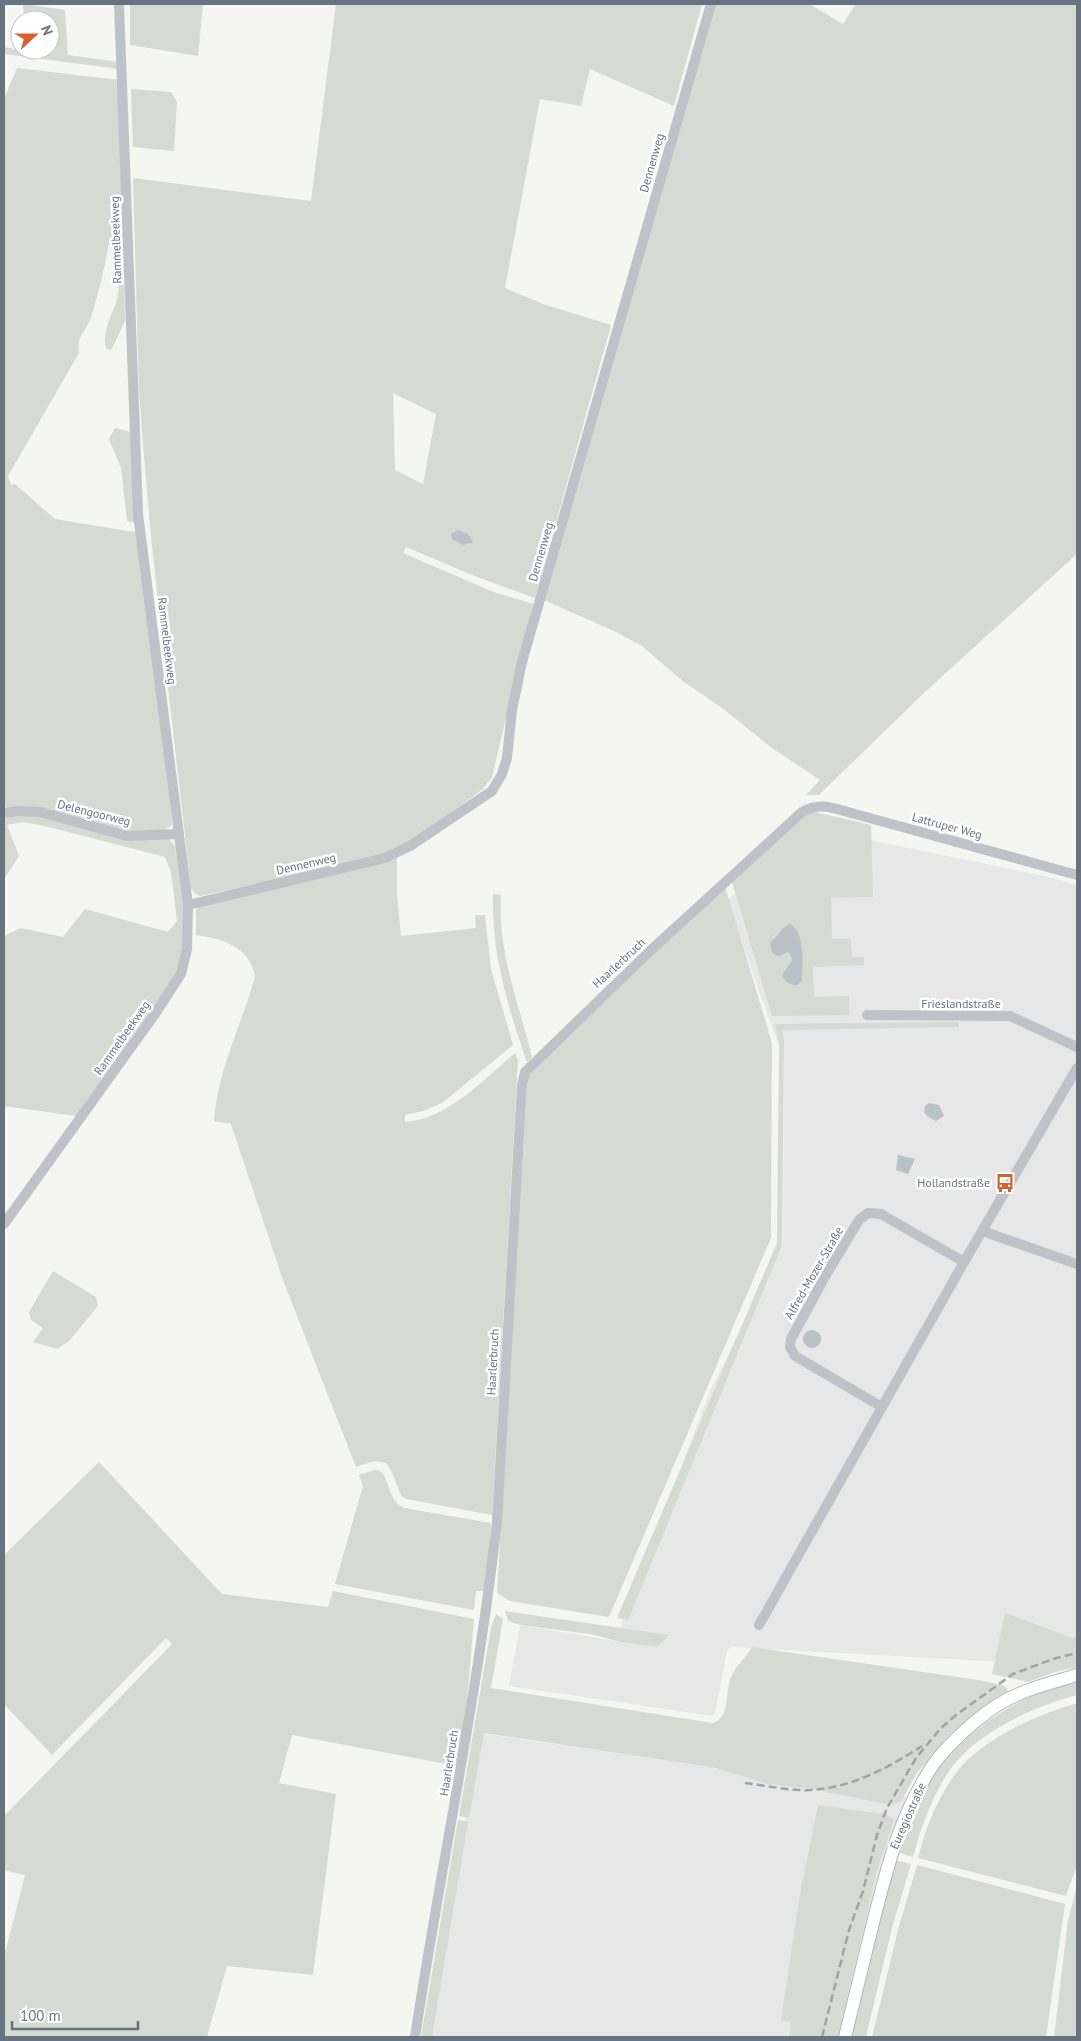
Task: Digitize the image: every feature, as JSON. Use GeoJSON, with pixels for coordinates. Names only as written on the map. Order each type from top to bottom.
{"type":"FeatureCollection","features":[{"type":"Feature","properties":{"kind":"main road","name":"Euregiostraße"},"geometry":{"type":"LineString","coordinates":[[844,2037],[895,1841],[920,1786],[934,1763],[973,1723],[998,1705],[1029,1690],[1077,1675]]}},
{"type":"Feature","properties":{"kind":"street","name":"Rammelbeekweg"},"geometry":{"type":"LineString","coordinates":[[4,1224],[149,1022],[181,974],[187,949],[188,905],[138,514],[119,4]]}},
{"type":"Feature","properties":{"kind":"street","name":"Dennenweg"},"geometry":{"type":"LineString","coordinates":[[188,905],[385,858],[410,846],[492,791],[502,774],[522,662],[711,4]]}},
{"type":"Feature","properties":{"kind":"street","name":"Lattruper Weg"},"geometry":{"type":"LineString","coordinates":[[810,807],[822,805],[1077,875]]}},
{"type":"Feature","properties":{"kind":"street","name":"Haarlerbruch"},"geometry":{"type":"LineString","coordinates":[[415,2037],[426,1961],[449,1840],[492,1569],[497,1520],[522,1079],[530,1066],[651,950],[802,812],[810,807]]}},
{"type":"Feature","properties":{"kind":"street","name":"Delengoorweg"},"geometry":{"type":"LineString","coordinates":[[4,813],[18,811],[40,812],[127,836],[179,834]]}},
{"type":"Feature","properties":{"kind":"street","name":"Frieslandstraße"},"geometry":{"type":"LineString","coordinates":[[867,1015],[1010,1016],[1077,1047]]}},
{"type":"Feature","properties":{"kind":"street"},"geometry":{"type":"LineString","coordinates":[[759,1625],[982,1230],[1077,1068]]}},
{"type":"Feature","properties":{"kind":"street","name":"Alfred-Mozer-Straße"},"geometry":{"type":"LineString","coordinates":[[882,1407],[795,1356],[790,1347],[791,1339],[811,1301],[859,1220],[868,1212],[881,1214],[964,1262]]}},
{"type":"Feature","properties":{"kind":"street"},"geometry":{"type":"LineString","coordinates":[[982,1230],[1077,1264]]}},
{"type":"Feature","properties":{"kind":"shaded area"},"geometry":{"type":"Polygon","coordinates":[[[23,4],[65,10],[68,55],[118,62],[119,69],[50,60],[60,60],[60,10],[23,10],[23,4]]]}},
{"type":"Feature","properties":{"kind":"shaded area"},"geometry":{"type":"Polygon","coordinates":[[[130,4],[203,4],[198,56],[130,45],[130,4]]]}},
{"type":"Feature","properties":{"kind":"shaded area"},"geometry":{"type":"Polygon","coordinates":[[[336,4],[702,4],[674,106],[590,69],[581,106],[540,99],[505,288],[543,304],[611,325],[535,598],[477,577],[406,547],[403,553],[491,591],[533,604],[492,777],[483,789],[404,847],[378,858],[200,896],[194,893],[191,888],[152,547],[139,391],[133,178],[311,201],[336,4]],[[393,393],[395,470],[423,484],[436,414],[393,393]]]}},
{"type":"Feature","properties":{"kind":"shaded area"},"geometry":{"type":"Polygon","coordinates":[[[714,4],[809,4],[843,24],[856,4],[1077,4],[1077,554],[927,690],[819,795],[806,795],[820,780],[772,748],[722,708],[684,682],[642,646],[616,632],[544,600],[714,4]]]}},
{"type":"Feature","properties":{"kind":"shaded area"},"geometry":{"type":"Polygon","coordinates":[[[4,47],[10,48],[10,55],[4,54],[4,47]]]}},
{"type":"Feature","properties":{"kind":"shaded area"},"geometry":{"type":"Polygon","coordinates":[[[17,68],[119,80],[125,321],[112,349],[106,348],[106,329],[117,299],[119,286],[117,240],[110,238],[95,305],[90,320],[79,340],[79,353],[8,476],[11,485],[15,484],[55,519],[140,533],[172,823],[171,826],[161,832],[129,833],[14,807],[4,807],[4,99],[17,68]]]}},
{"type":"Feature","properties":{"kind":"shaded area"},"geometry":{"type":"Polygon","coordinates":[[[131,89],[171,92],[177,102],[174,151],[133,147],[131,89]]]}},
{"type":"Feature","properties":{"kind":"shaded area"},"geometry":{"type":"Polygon","coordinates":[[[115,428],[130,432],[139,523],[127,521],[121,468],[109,439],[115,428]]]}},
{"type":"Feature","properties":{"kind":"shaded area"},"geometry":{"type":"Polygon","coordinates":[[[458,530],[468,534],[473,542],[463,545],[452,539],[451,534],[458,530]]]}},
{"type":"Feature","properties":{"kind":"shaded area"},"geometry":{"type":"Polygon","coordinates":[[[811,811],[871,825],[873,897],[831,898],[832,939],[851,939],[852,957],[864,957],[864,965],[813,967],[814,997],[849,996],[849,1015],[772,1016],[731,878],[811,811]],[[783,928],[773,937],[792,958],[784,971],[802,980],[802,944],[783,928]]]}},
{"type":"Feature","properties":{"kind":"shaded area"},"geometry":{"type":"Polygon","coordinates":[[[4,814],[30,815],[169,839],[175,846],[185,927],[184,951],[180,964],[171,984],[76,1116],[4,1106],[4,936],[21,928],[63,937],[85,909],[168,932],[177,921],[171,872],[165,857],[23,822],[7,825],[19,856],[4,879],[4,814]]]}},
{"type":"Feature","properties":{"kind":"shaded area"},"geometry":{"type":"Polygon","coordinates":[[[806,827],[1049,877],[1077,885],[1077,1666],[731,1647],[727,1651],[715,1714],[713,1716],[509,1686],[520,1625],[615,1641],[710,1391],[783,1244],[784,1059],[727,901],[806,827]]]}},
{"type":"Feature","properties":{"kind":"shaded area"},"geometry":{"type":"Polygon","coordinates":[[[397,857],[397,893],[401,936],[476,928],[475,915],[485,915],[491,969],[513,1045],[442,1103],[423,1111],[405,1115],[405,1122],[436,1114],[477,1086],[515,1053],[518,1060],[492,1515],[406,1499],[401,1496],[392,1472],[386,1463],[374,1461],[356,1467],[283,1280],[231,1124],[214,1121],[216,1103],[225,1066],[255,977],[248,958],[241,951],[225,942],[196,935],[196,909],[204,905],[397,857]]]}},
{"type":"Feature","properties":{"kind":"shaded area"},"geometry":{"type":"Polygon","coordinates":[[[724,883],[772,1043],[771,1238],[609,1617],[510,1601],[497,1593],[528,1073],[724,883]]]}},
{"type":"Feature","properties":{"kind":"shaded area"},"geometry":{"type":"Polygon","coordinates":[[[493,894],[501,895],[502,936],[510,977],[532,1057],[527,1062],[502,980],[495,937],[493,894]]]}},
{"type":"Feature","properties":{"kind":"shaded area"},"geometry":{"type":"Polygon","coordinates":[[[790,924],[799,934],[802,950],[802,981],[796,986],[786,982],[782,975],[792,958],[788,952],[779,956],[772,953],[770,943],[783,928],[790,924]]]}},
{"type":"Feature","properties":{"kind":"shaded area"},"geometry":{"type":"Polygon","coordinates":[[[959,1022],[959,1027],[782,1030],[784,1042],[782,1245],[628,1620],[617,1618],[777,1243],[779,1042],[775,1024],[959,1022]]]}},
{"type":"Feature","properties":{"kind":"shaded area"},"geometry":{"type":"Polygon","coordinates":[[[929,1103],[939,1105],[944,1116],[936,1121],[928,1117],[924,1112],[925,1106],[929,1103]]]}},
{"type":"Feature","properties":{"kind":"shaded area"},"geometry":{"type":"Polygon","coordinates":[[[898,1155],[915,1159],[908,1174],[896,1170],[898,1155]]]}},
{"type":"Feature","properties":{"kind":"shaded area"},"geometry":{"type":"Polygon","coordinates":[[[53,1271],[96,1297],[98,1306],[69,1341],[57,1349],[33,1342],[43,1328],[31,1320],[29,1312],[53,1271]]]}},
{"type":"Feature","properties":{"kind":"shaded area"},"geometry":{"type":"Polygon","coordinates":[[[812,1330],[818,1333],[821,1339],[818,1345],[812,1348],[806,1345],[803,1339],[806,1333],[812,1330]]]}},
{"type":"Feature","properties":{"kind":"shaded area"},"geometry":{"type":"Polygon","coordinates":[[[99,1462],[222,1594],[328,1607],[333,1591],[474,1619],[466,1712],[457,1766],[292,1735],[279,1783],[336,1794],[313,1975],[227,1966],[207,2037],[4,2037],[4,1957],[25,1875],[4,1870],[4,1816],[172,1644],[166,1638],[52,1755],[4,1704],[4,1555],[99,1462]]]}},
{"type":"Feature","properties":{"kind":"shaded area"},"geometry":{"type":"Polygon","coordinates":[[[375,1470],[380,1471],[384,1475],[394,1499],[404,1508],[491,1523],[487,1591],[476,1591],[474,1610],[335,1584],[363,1486],[359,1475],[375,1470]]]}},
{"type":"Feature","properties":{"kind":"shaded area"},"geometry":{"type":"Polygon","coordinates":[[[505,1611],[669,1635],[657,1647],[621,1642],[590,1634],[520,1625],[508,1621],[505,1611]]]}},
{"type":"Feature","properties":{"kind":"shaded area"},"geometry":{"type":"Polygon","coordinates":[[[1005,1613],[1072,1638],[1077,1636],[1077,1667],[1055,1672],[1028,1682],[992,1674],[1005,1613]]]}},
{"type":"Feature","properties":{"kind":"shaded area"},"geometry":{"type":"Polygon","coordinates":[[[496,1614],[503,1619],[491,1688],[713,1723],[723,1715],[731,1677],[752,1647],[978,1680],[1002,1685],[1007,1688],[1008,1692],[977,1712],[949,1735],[917,1773],[902,1800],[893,1805],[806,1788],[768,1784],[716,1768],[484,1733],[469,1818],[459,1816],[491,1628],[496,1614]]]}},
{"type":"Feature","properties":{"kind":"shaded area"},"geometry":{"type":"Polygon","coordinates":[[[1077,1682],[1077,1695],[1040,1707],[1003,1725],[969,1749],[955,1764],[939,1788],[926,1817],[913,1857],[896,1852],[926,1786],[955,1749],[991,1719],[1011,1706],[1054,1688],[1077,1682]]]}},
{"type":"Feature","properties":{"kind":"shaded area"},"geometry":{"type":"Polygon","coordinates":[[[1077,1703],[1077,1865],[1066,1896],[918,1858],[936,1806],[953,1777],[964,1764],[992,1740],[1044,1714],[1077,1703]]]}},
{"type":"Feature","properties":{"kind":"shaded area"},"geometry":{"type":"Polygon","coordinates":[[[480,1733],[909,1797],[843,2037],[431,2037],[480,1733]]]}},
{"type":"Feature","properties":{"kind":"shaded area"},"geometry":{"type":"Polygon","coordinates":[[[818,1805],[887,1815],[894,1820],[877,1871],[838,2037],[789,2037],[791,2023],[781,2020],[802,1881],[818,1805]]]}},
{"type":"Feature","properties":{"kind":"shaded area"},"geometry":{"type":"Polygon","coordinates":[[[458,1820],[468,1822],[432,2037],[421,2037],[458,1820]]]}},
{"type":"Feature","properties":{"kind":"shaded area"},"geometry":{"type":"Polygon","coordinates":[[[894,1860],[911,1864],[892,1928],[866,2037],[851,2037],[894,1860]]]}},
{"type":"Feature","properties":{"kind":"shaded area"},"geometry":{"type":"Polygon","coordinates":[[[917,1865],[1065,1904],[1046,2037],[872,2037],[898,1930],[917,1865]]]}},
{"type":"Feature","properties":{"kind":"shaded area"},"geometry":{"type":"Polygon","coordinates":[[[1077,1886],[1077,2037],[1054,2037],[1068,1920],[1077,1886]]]}},
{"type":"Feature","properties":{"kind":"railway"},"geometry":{"type":"LineString","coordinates":[[822,2037],[849,1930],[863,1891],[877,1835],[887,1808],[916,1758],[941,1728],[956,1715],[1013,1674],[1053,1659],[1077,1653]]}},
{"type":"Feature","properties":{"kind":"railway"},"geometry":{"type":"LineString","coordinates":[[745,1783],[799,1790],[832,1787],[863,1778],[922,1746]]}},
{"type":"Feature","properties":{"kind":"place","name":"Hollandstraße"},"geometry":{"type":"Point","coordinates":[1005,1183]}}]}
